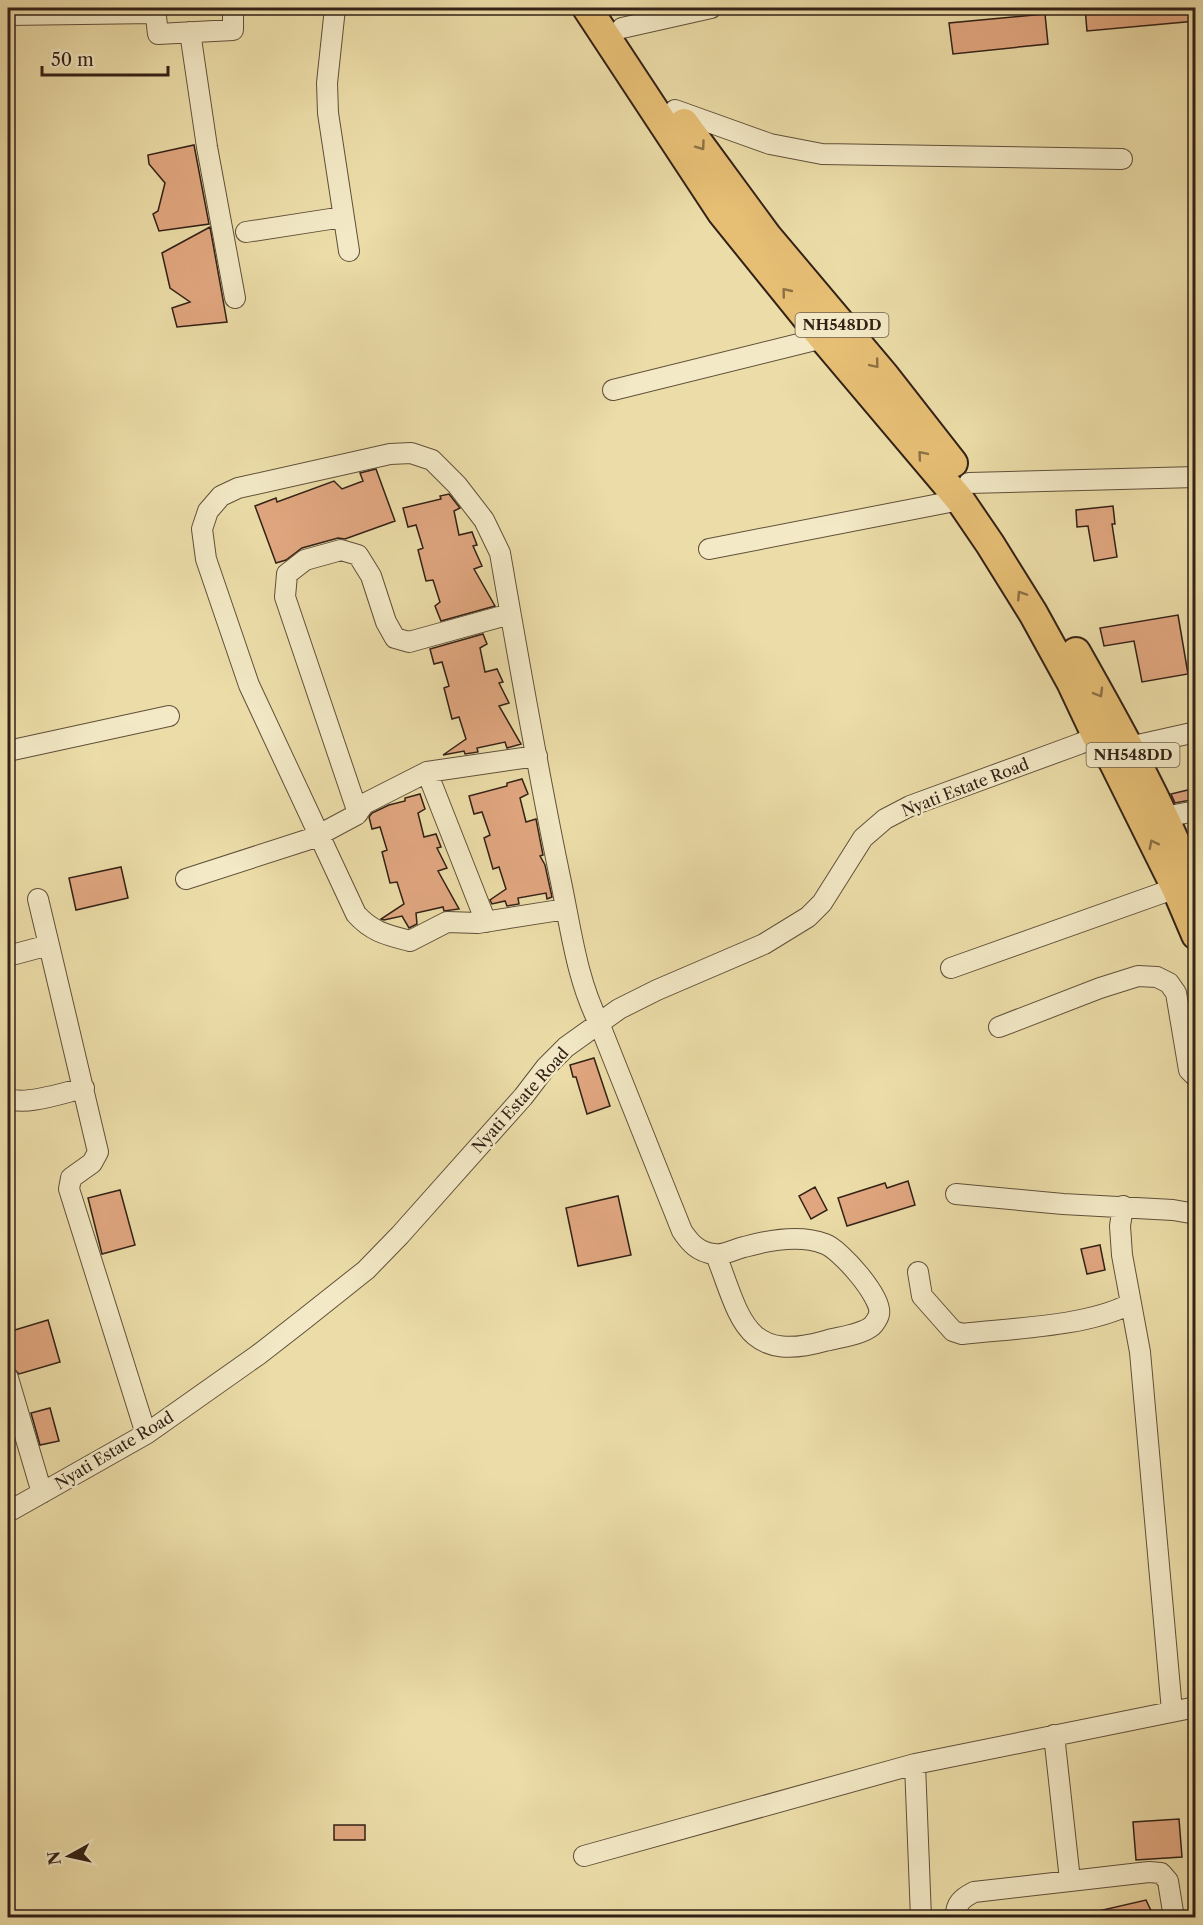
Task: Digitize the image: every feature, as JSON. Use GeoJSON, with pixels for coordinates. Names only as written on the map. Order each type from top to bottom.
{"type":"FeatureCollection","features":[{"type":"Feature","properties":{"kind":"highway","name":"NH548DD"},"geometry":{"type":"LineString","coordinates":[[587,8],[722,213],[823,338],[965,491]]}},
{"type":"Feature","properties":{"kind":"highway","name":"NH548DD"},"geometry":{"type":"LineString","coordinates":[[616,18],[652,78],[767,236],[885,376],[965,491],[1071,682],[1115,737],[1164,817],[1186,890],[1196,935]]}},
{"type":"Feature","properties":{"kind":"highway","name":"NH548DD"},"geometry":{"type":"LineString","coordinates":[[1115,737],[1113,761],[1186,890]]}},
{"type":"Feature","properties":{"kind":"street"},"geometry":{"type":"LineString","coordinates":[[8,15],[155,10],[158,34],[233,30],[233,8]]}},
{"type":"Feature","properties":{"kind":"street"},"geometry":{"type":"LineString","coordinates":[[335,8],[327,82],[328,114],[349,251]]}},
{"type":"Feature","properties":{"kind":"street"},"geometry":{"type":"LineString","coordinates":[[616,18],[711,8]]}},
{"type":"Feature","properties":{"kind":"street"},"geometry":{"type":"LineString","coordinates":[[190,32],[207,147],[235,298]]}},
{"type":"Feature","properties":{"kind":"street"},"geometry":{"type":"LineString","coordinates":[[675,110],[770,144],[822,154],[1122,159]]}},
{"type":"Feature","properties":{"kind":"street"},"geometry":{"type":"LineString","coordinates":[[246,232],[343,217]]}},
{"type":"Feature","properties":{"kind":"street"},"geometry":{"type":"LineString","coordinates":[[613,390],[823,338]]}},
{"type":"Feature","properties":{"kind":"street"},"geometry":{"type":"LineString","coordinates":[[566,909],[486,922],[447,922],[410,941],[389,936],[368,927],[356,914],[249,685],[206,559],[202,529],[208,511],[221,496],[238,488],[390,454],[411,453],[432,460],[457,484],[484,520],[500,554],[581,978],[588,1001],[599,1023],[682,1231],[699,1250],[716,1255],[765,1241],[796,1239],[826,1244],[842,1255],[871,1292],[878,1304],[880,1314],[873,1325],[863,1331],[804,1347],[765,1344],[745,1326],[716,1255]]}},
{"type":"Feature","properties":{"kind":"street"},"geometry":{"type":"LineString","coordinates":[[710,549],[965,491],[1196,477]]}},
{"type":"Feature","properties":{"kind":"street"},"geometry":{"type":"LineString","coordinates":[[358,813],[285,597],[287,574],[305,560],[341,550],[358,555],[371,576],[386,622],[395,638],[410,642],[510,614]]}},
{"type":"Feature","properties":{"kind":"street"},"geometry":{"type":"LineString","coordinates":[[8,751],[169,716]]}},
{"type":"Feature","properties":{"kind":"street","name":"Nyati Estate Road"},"geometry":{"type":"LineString","coordinates":[[8,1512],[146,1434],[258,1355],[366,1270],[400,1235],[566,1047],[619,1009],[764,944],[808,917],[822,903],[863,838],[885,819],[910,806],[1115,737],[1196,732]]}},
{"type":"Feature","properties":{"kind":"street"},"geometry":{"type":"LineString","coordinates":[[186,879],[320,835],[358,813],[364,804],[427,772],[537,756]]}},
{"type":"Feature","properties":{"kind":"street"},"geometry":{"type":"LineString","coordinates":[[427,772],[486,922]]}},
{"type":"Feature","properties":{"kind":"street"},"geometry":{"type":"LineString","coordinates":[[1164,817],[1196,811]]}},
{"type":"Feature","properties":{"kind":"street"},"geometry":{"type":"LineString","coordinates":[[951,968],[1186,890]]}},
{"type":"Feature","properties":{"kind":"street"},"geometry":{"type":"LineString","coordinates":[[38,899],[97,1145],[96,1158],[71,1178],[69,1189],[146,1434]]}},
{"type":"Feature","properties":{"kind":"street"},"geometry":{"type":"LineString","coordinates":[[8,956],[49,945]]}},
{"type":"Feature","properties":{"kind":"street"},"geometry":{"type":"LineString","coordinates":[[999,1027],[1138,976],[1157,977],[1169,983],[1176,993],[1189,1070],[1196,1077]]}},
{"type":"Feature","properties":{"kind":"street"},"geometry":{"type":"LineString","coordinates":[[8,1098],[13,1101],[25,1101],[84,1088]]}},
{"type":"Feature","properties":{"kind":"street"},"geometry":{"type":"LineString","coordinates":[[956,1194],[1063,1204],[1123,1206],[1196,1214]]}},
{"type":"Feature","properties":{"kind":"street"},"geometry":{"type":"LineString","coordinates":[[1123,1206],[1120,1226],[1122,1255],[1141,1364],[1172,1711]]}},
{"type":"Feature","properties":{"kind":"street"},"geometry":{"type":"LineString","coordinates":[[918,1272],[922,1296],[953,1331],[962,1334],[1087,1318],[1116,1311],[1130,1304]]}},
{"type":"Feature","properties":{"kind":"street"},"geometry":{"type":"LineString","coordinates":[[8,1378],[42,1493]]}},
{"type":"Feature","properties":{"kind":"street"},"geometry":{"type":"LineString","coordinates":[[584,1856],[915,1764],[1196,1707]]}},
{"type":"Feature","properties":{"kind":"street"},"geometry":{"type":"LineString","coordinates":[[1054,1735],[1070,1880]]}},
{"type":"Feature","properties":{"kind":"street"},"geometry":{"type":"LineString","coordinates":[[915,1764],[921,1917]]}},
{"type":"Feature","properties":{"kind":"street"},"geometry":{"type":"LineString","coordinates":[[956,1917],[956,1910],[962,1898],[974,1892],[1149,1872],[1161,1873],[1168,1881],[1174,1917]]}},
{"type":"Feature","properties":{"kind":"building"},"geometry":{"type":"Polygon","coordinates":[[[1085,8],[1196,8],[1196,21],[1087,31],[1085,8]]]}},
{"type":"Feature","properties":{"kind":"building"},"geometry":{"type":"Polygon","coordinates":[[[1045,14],[1048,44],[953,54],[949,23],[1045,14]]]}},
{"type":"Feature","properties":{"kind":"building"},"geometry":{"type":"Polygon","coordinates":[[[194,145],[209,224],[159,231],[153,214],[158,211],[165,183],[149,164],[148,155],[194,145]]]}},
{"type":"Feature","properties":{"kind":"building"},"geometry":{"type":"Polygon","coordinates":[[[210,227],[227,322],[177,327],[172,308],[190,302],[170,288],[162,253],[210,227]]]}},
{"type":"Feature","properties":{"kind":"building"},"geometry":{"type":"Polygon","coordinates":[[[376,469],[395,521],[345,539],[338,538],[302,548],[286,560],[276,563],[255,506],[276,498],[277,502],[334,481],[342,489],[363,481],[360,473],[376,469]]]}},
{"type":"Feature","properties":{"kind":"building"},"geometry":{"type":"Polygon","coordinates":[[[449,494],[460,508],[454,511],[459,535],[472,532],[477,545],[473,546],[482,566],[474,569],[495,606],[441,621],[435,606],[440,602],[433,580],[426,581],[418,550],[423,548],[416,525],[408,527],[403,508],[441,499],[440,496],[449,494]]]}},
{"type":"Feature","properties":{"kind":"building"},"geometry":{"type":"Polygon","coordinates":[[[1113,506],[1115,524],[1112,524],[1117,557],[1094,561],[1088,526],[1077,527],[1076,510],[1113,506]]]}},
{"type":"Feature","properties":{"kind":"building"},"geometry":{"type":"Polygon","coordinates":[[[1178,615],[1188,674],[1142,682],[1134,641],[1104,646],[1100,628],[1178,615]]]}},
{"type":"Feature","properties":{"kind":"building"},"geometry":{"type":"Polygon","coordinates":[[[483,634],[487,644],[480,648],[485,672],[497,669],[503,682],[499,683],[509,703],[499,706],[521,744],[507,748],[505,742],[477,748],[478,752],[465,754],[464,751],[443,755],[466,739],[459,717],[452,719],[444,688],[449,686],[442,662],[434,664],[430,649],[483,634]]]}},
{"type":"Feature","properties":{"kind":"building"},"geometry":{"type":"Polygon","coordinates":[[[522,779],[528,794],[520,798],[526,822],[536,819],[543,855],[540,856],[545,865],[552,897],[547,899],[546,893],[518,898],[519,904],[507,906],[505,901],[492,904],[490,900],[506,889],[499,867],[493,869],[484,838],[490,835],[482,812],[474,814],[469,796],[507,786],[507,783],[522,779]]]}},
{"type":"Feature","properties":{"kind":"building"},"geometry":{"type":"Polygon","coordinates":[[[1196,788],[1196,799],[1175,803],[1171,794],[1196,788]]]}},
{"type":"Feature","properties":{"kind":"building"},"geometry":{"type":"Polygon","coordinates":[[[420,794],[425,809],[418,813],[424,837],[436,834],[441,847],[437,848],[447,868],[438,871],[459,909],[444,911],[443,907],[416,913],[417,924],[409,928],[402,916],[381,919],[404,904],[397,882],[390,883],[382,852],[387,850],[380,827],[372,829],[369,817],[372,813],[389,805],[420,794]]]}},
{"type":"Feature","properties":{"kind":"building"},"geometry":{"type":"Polygon","coordinates":[[[121,867],[128,898],[76,910],[69,878],[121,867]]]}},
{"type":"Feature","properties":{"kind":"building"},"geometry":{"type":"Polygon","coordinates":[[[594,1058],[610,1106],[587,1114],[570,1065],[594,1058]]]}},
{"type":"Feature","properties":{"kind":"building"},"geometry":{"type":"Polygon","coordinates":[[[908,1181],[915,1205],[847,1226],[838,1198],[885,1183],[887,1188],[908,1181]]]}},
{"type":"Feature","properties":{"kind":"building"},"geometry":{"type":"Polygon","coordinates":[[[815,1187],[827,1210],[811,1219],[799,1196],[815,1187]]]}},
{"type":"Feature","properties":{"kind":"building"},"geometry":{"type":"Polygon","coordinates":[[[120,1190],[135,1245],[102,1254],[88,1198],[120,1190]]]}},
{"type":"Feature","properties":{"kind":"building"},"geometry":{"type":"Polygon","coordinates":[[[618,1196],[631,1255],[578,1266],[566,1208],[618,1196]]]}},
{"type":"Feature","properties":{"kind":"building"},"geometry":{"type":"Polygon","coordinates":[[[1100,1245],[1105,1270],[1087,1274],[1081,1249],[1100,1245]]]}},
{"type":"Feature","properties":{"kind":"building"},"geometry":{"type":"Polygon","coordinates":[[[48,1320],[60,1362],[19,1374],[11,1366],[8,1356],[8,1332],[48,1320]]]}},
{"type":"Feature","properties":{"kind":"building"},"geometry":{"type":"Polygon","coordinates":[[[50,1408],[59,1441],[40,1445],[31,1413],[50,1408]]]}},
{"type":"Feature","properties":{"kind":"building"},"geometry":{"type":"Polygon","coordinates":[[[1179,1819],[1182,1857],[1136,1860],[1133,1822],[1179,1819]]]}},
{"type":"Feature","properties":{"kind":"building"},"geometry":{"type":"Polygon","coordinates":[[[334,1825],[365,1825],[365,1840],[334,1840],[334,1825]]]}},
{"type":"Feature","properties":{"kind":"building"},"geometry":{"type":"Polygon","coordinates":[[[1146,1900],[1154,1917],[1095,1917],[1094,1912],[1146,1900]]]}}]}
